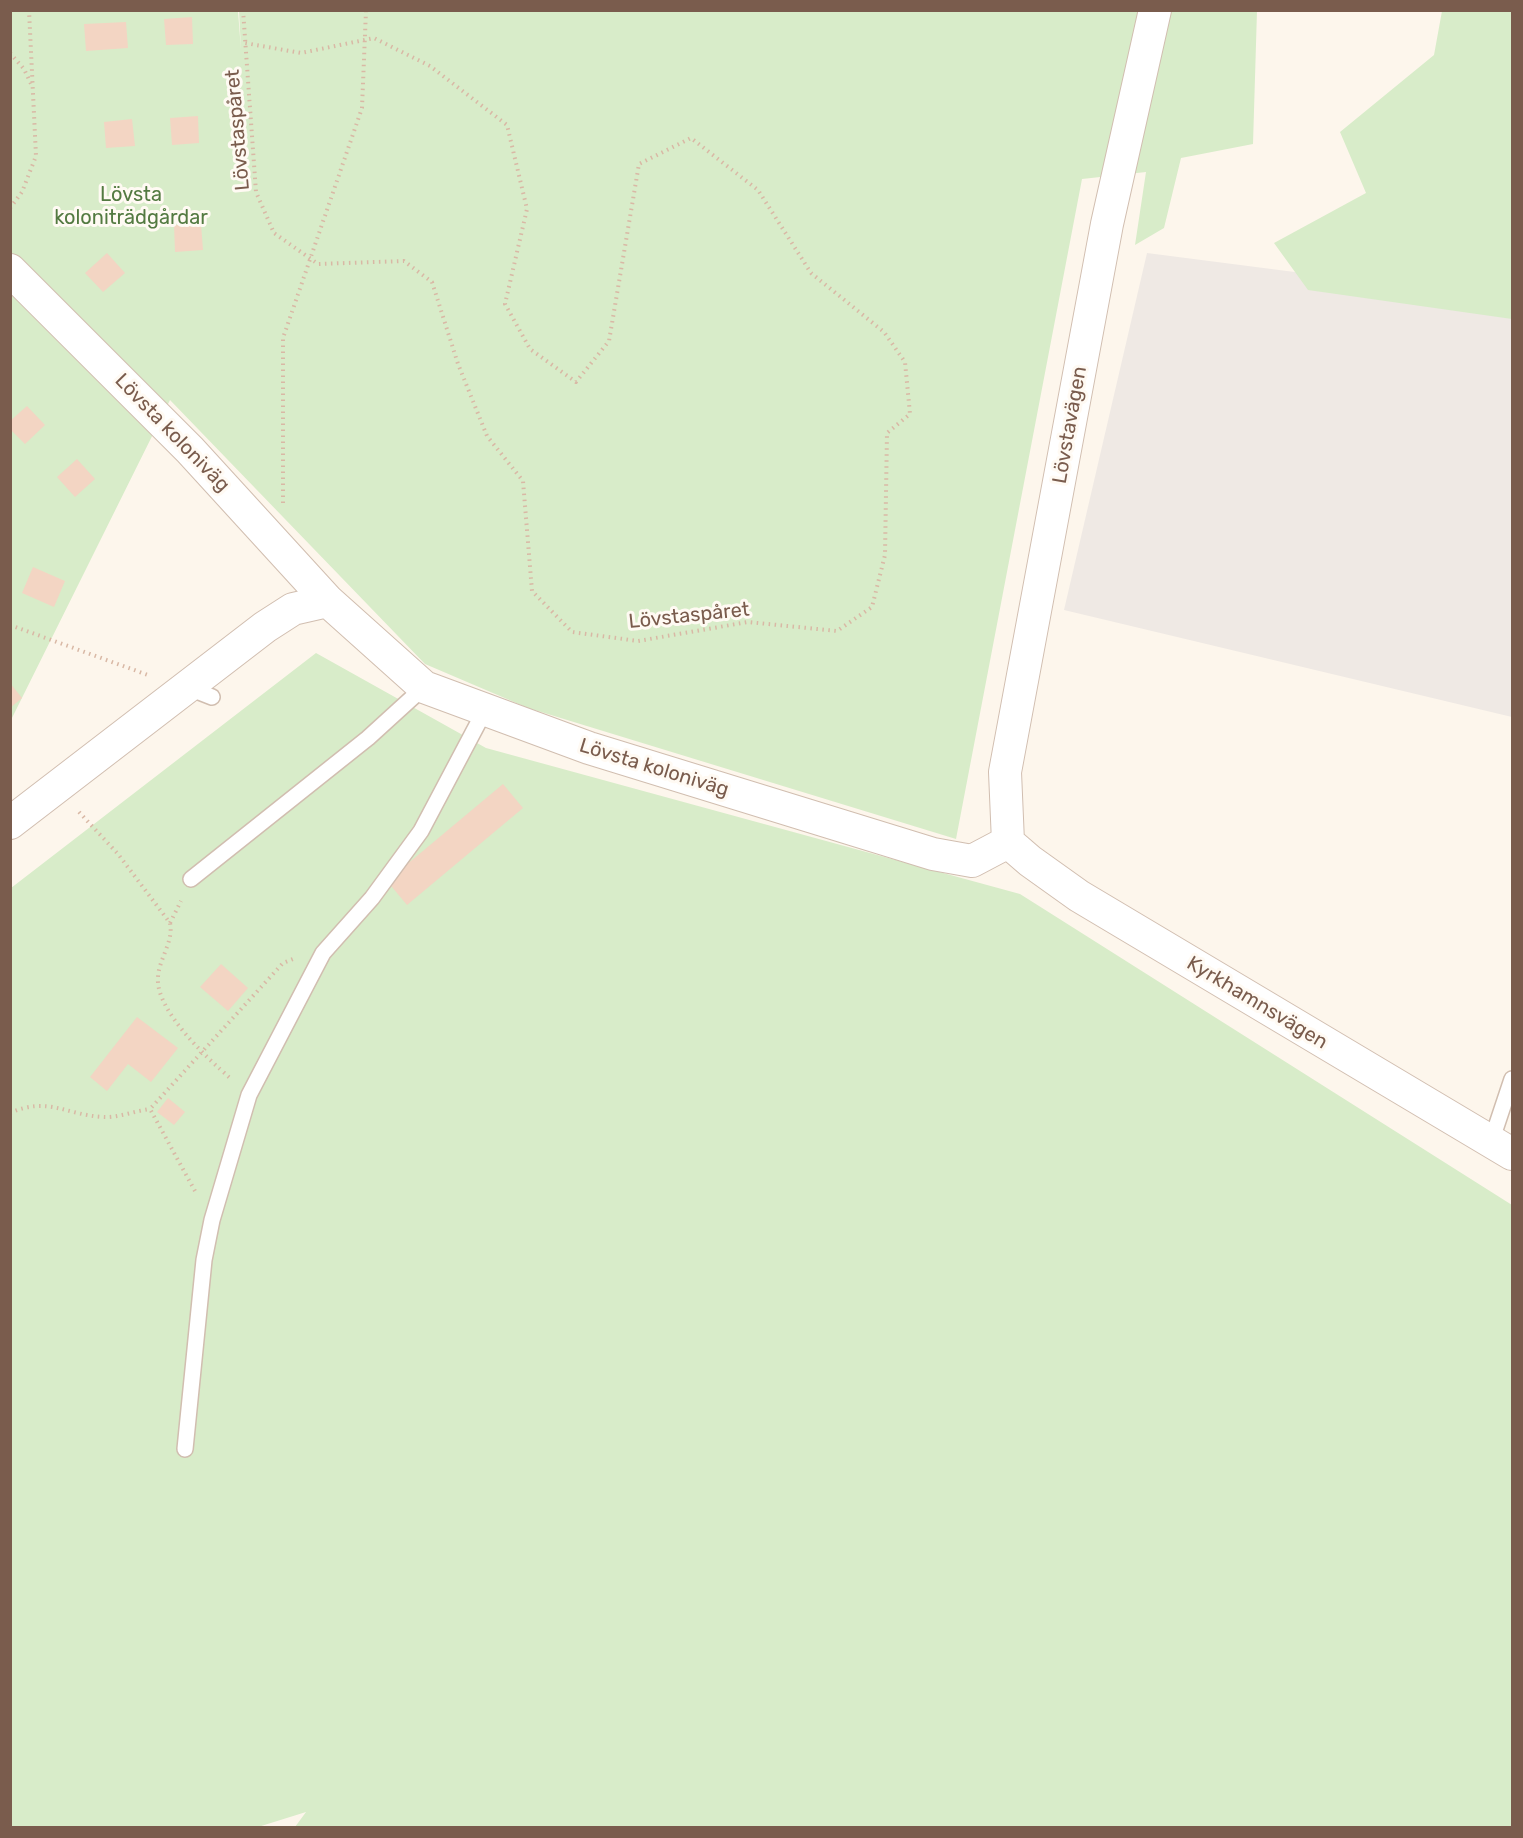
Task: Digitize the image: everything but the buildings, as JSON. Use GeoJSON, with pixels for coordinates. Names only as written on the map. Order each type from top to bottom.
{"type":"FeatureCollection","features":[{"type":"Feature","properties":{"kind":"street","name":"Lövstavägen"},"geometry":{"type":"LineString","coordinates":[[1008,842],[1005,772],[1107,224],[1155,10]]}},
{"type":"Feature","properties":{"kind":"street","name":"Lövsta koloniväg"},"geometry":{"type":"LineString","coordinates":[[10,270],[190,450],[328,601],[424,687],[589,748],[933,854],[972,861],[1008,842]]}},
{"type":"Feature","properties":{"kind":"street"},"geometry":{"type":"LineString","coordinates":[[10,823],[200,693],[265,627],[293,609],[328,601]]}},
{"type":"Feature","properties":{"kind":"street","name":"Kyrkhamnsvägen"},"geometry":{"type":"LineString","coordinates":[[1008,842],[1030,861],[1079,896],[1502,1148]]}},
{"type":"Feature","properties":{"kind":"lane"},"geometry":{"type":"LineString","coordinates":[[192,879],[368,738],[424,687]]}},
{"type":"Feature","properties":{"kind":"lane"},"geometry":{"type":"LineString","coordinates":[[185,1449],[204,1260],[212,1220],[249,1095],[323,953],[372,898],[421,831],[485,710]]}},
{"type":"Feature","properties":{"kind":"lane"},"geometry":{"type":"LineString","coordinates":[[1502,1148],[1512,1079]]}},
{"type":"Feature","properties":{"kind":"path"},"geometry":{"type":"LineString","coordinates":[[10,208],[22,192],[36,156],[29,10]]}},
{"type":"Feature","properties":{"kind":"path","name":"Lövstaspåret"},"geometry":{"type":"LineString","coordinates":[[243,10],[245,43],[256,192],[274,233],[318,264],[404,261],[432,282],[458,364],[487,436],[523,481],[532,591],[572,632],[638,641],[748,622],[837,632],[872,607],[885,555],[887,434],[910,414],[905,362],[884,332],[811,273],[758,190],[691,138],[639,164],[609,341],[576,382],[530,349],[505,304],[527,209],[507,125],[430,66],[374,38],[302,53],[245,43]]}},
{"type":"Feature","properties":{"kind":"path"},"geometry":{"type":"LineString","coordinates":[[282,551],[283,338],[362,108],[366,10]]}},
{"type":"Feature","properties":{"kind":"path"},"geometry":{"type":"LineString","coordinates":[[10,53],[24,69],[34,90]]}},
{"type":"Feature","properties":{"kind":"path"},"geometry":{"type":"LineString","coordinates":[[10,625],[200,693]]}},
{"type":"Feature","properties":{"kind":"path"},"geometry":{"type":"LineString","coordinates":[[58,789],[118,854],[170,923],[172,933],[157,978],[163,1002],[202,1054],[249,1095]]}},
{"type":"Feature","properties":{"kind":"path"},"geometry":{"type":"LineString","coordinates":[[10,1113],[27,1106],[44,1104],[104,1117],[150,1109],[284,963],[305,952],[323,953]]}},
{"type":"Feature","properties":{"kind":"path"},"geometry":{"type":"LineString","coordinates":[[150,1109],[212,1220]]}},
{"type":"Feature","properties":{"kind":"shaded area"},"geometry":{"type":"Polygon","coordinates":[[[1147,253],[1512,300],[1512,717],[1064,610],[1147,253]]]}},
{"type":"Feature","properties":{"kind":"green space","name":"Lövsta koloniträdgårdar"},"geometry":{"type":"Polygon","coordinates":[[[11,11],[238,11],[241,50],[239,11],[1257,11],[1253,144],[1181,158],[1164,228],[1135,245],[1146,172],[1082,179],[956,839],[528,708],[425,664],[170,400],[11,720],[11,11]]]}},
{"type":"Feature","properties":{"kind":"green space"},"geometry":{"type":"Polygon","coordinates":[[[1442,11],[1512,11],[1512,319],[1308,290],[1274,243],[1366,193],[1340,132],[1434,55],[1442,11]]]}},
{"type":"Feature","properties":{"kind":"green space"},"geometry":{"type":"Polygon","coordinates":[[[316,653],[486,748],[1020,894],[1512,1205],[1512,1827],[295,1827],[306,1812],[258,1827],[11,1828],[11,888],[316,653]]]}}]}
